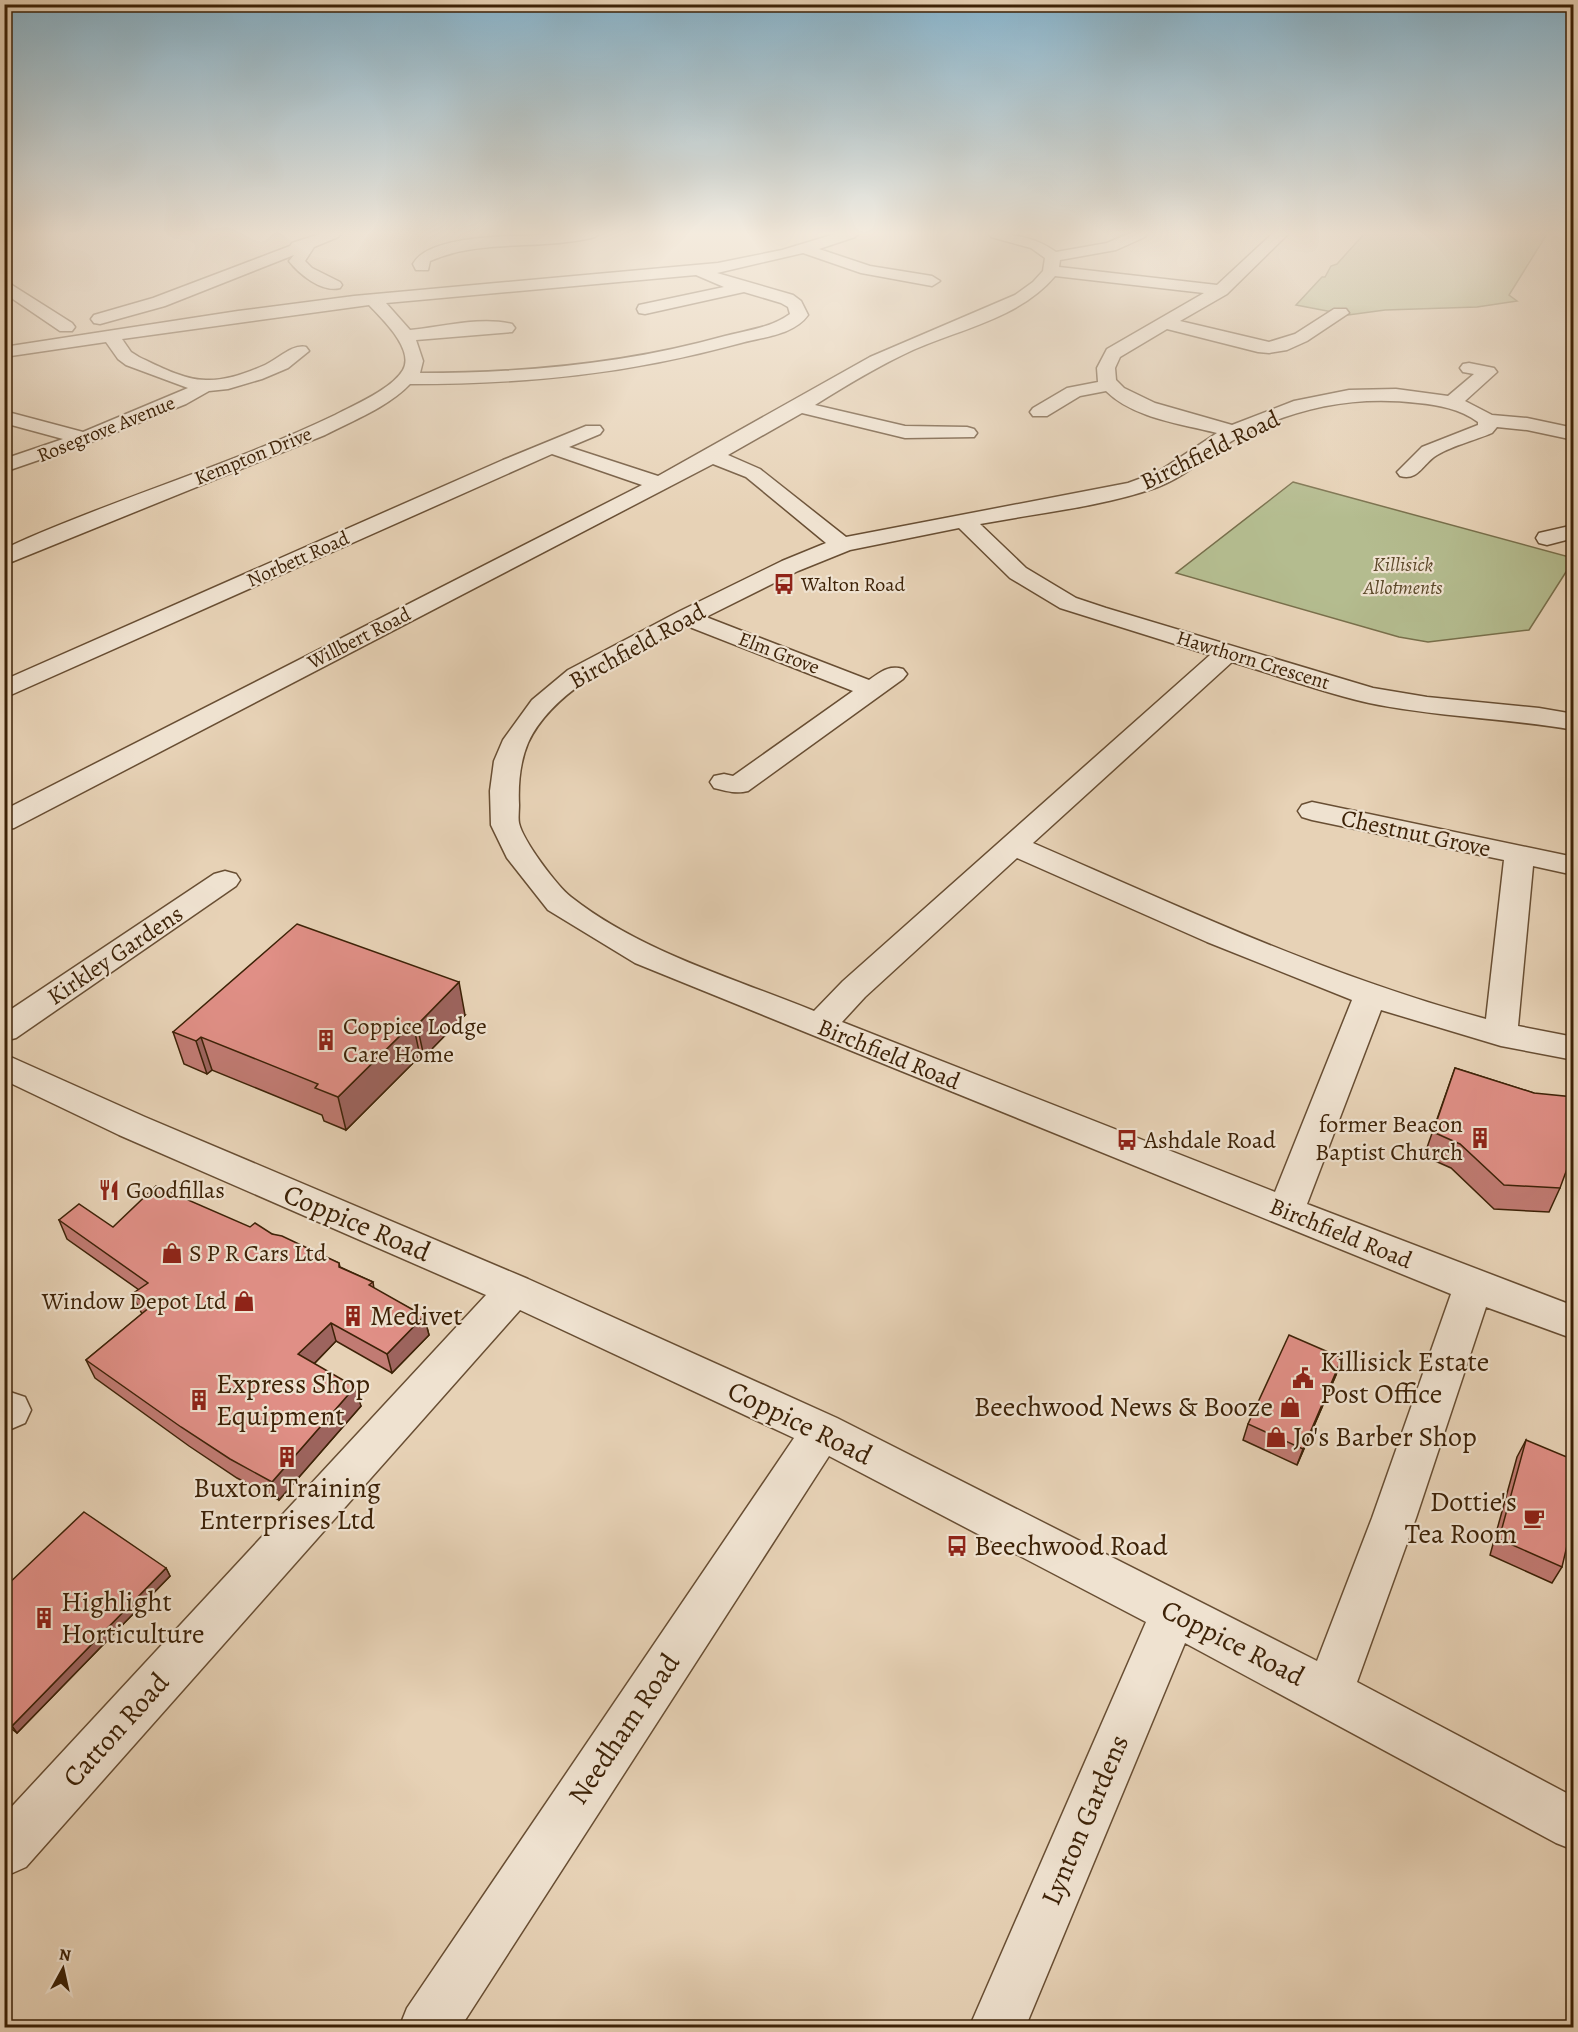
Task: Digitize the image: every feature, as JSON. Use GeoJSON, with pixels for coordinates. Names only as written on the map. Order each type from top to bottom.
{"type":"FeatureCollection","features":[{"type":"Feature","properties":{"kind":"street"},"geometry":{"type":"LineString","coordinates":[[4,338],[52,329]]}},
{"type":"Feature","properties":{"kind":"street"},"geometry":{"type":"LineString","coordinates":[[4,352],[152,329]]}},
{"type":"Feature","properties":{"kind":"street"},"geometry":{"type":"LineString","coordinates":[[400,329],[407,336],[414,364],[408,378],[524,378],[610,368],[723,343],[769,329]]}},
{"type":"Feature","properties":{"kind":"street"},"geometry":{"type":"LineString","coordinates":[[407,336],[472,329]]}},
{"type":"Feature","properties":{"kind":"street","name":"Willbert Road"},"geometry":{"type":"LineString","coordinates":[[4,822],[715,457],[839,382],[888,356],[950,329]]}},
{"type":"Feature","properties":{"kind":"street"},"geometry":{"type":"LineString","coordinates":[[1156,329],[1113,353],[1106,369],[1109,385],[1122,395],[1148,407],[1235,432]]}},
{"type":"Feature","properties":{"kind":"street"},"geometry":{"type":"LineString","coordinates":[[1189,329],[1265,348],[1285,346],[1312,329]]}},
{"type":"Feature","properties":{"kind":"street"},"geometry":{"type":"LineString","coordinates":[[111,335],[126,357],[133,361],[205,386],[253,376],[282,364],[300,351]]}},
{"type":"Feature","properties":{"kind":"street"},"geometry":{"type":"LineString","coordinates":[[1451,403],[1491,370],[1469,368]]}},
{"type":"Feature","properties":{"kind":"street","name":"Kempton Drive"},"geometry":{"type":"LineString","coordinates":[[4,558],[98,517],[160,495],[346,417],[378,401],[408,378]]}},
{"type":"Feature","properties":{"kind":"street"},"geometry":{"type":"LineString","coordinates":[[1040,412],[1074,392],[1109,385]]}},
{"type":"Feature","properties":{"kind":"street","name":"Rosegrove Avenue"},"geometry":{"type":"LineString","coordinates":[[4,466],[84,438],[179,400],[205,386]]}},
{"type":"Feature","properties":{"kind":"street","name":"Birchfield Road"},"geometry":{"type":"LineString","coordinates":[[1487,420],[1471,409],[1402,394],[1365,394],[1308,405],[1235,432],[1164,476],[1145,484],[1118,492],[842,545],[790,566],[686,617],[577,675],[541,706],[516,741],[508,761],[504,791],[505,825],[522,858],[559,903],[646,956],[1473,1286],[1574,1323]]}},
{"type":"Feature","properties":{"kind":"street"},"geometry":{"type":"LineString","coordinates":[[801,407],[905,432],[967,433]]}},
{"type":"Feature","properties":{"kind":"street"},"geometry":{"type":"LineString","coordinates":[[4,417],[84,438]]}},
{"type":"Feature","properties":{"kind":"street"},"geometry":{"type":"LineString","coordinates":[[1407,472],[1430,451],[1485,429],[1488,426],[1487,420],[1527,424],[1574,434]]}},
{"type":"Feature","properties":{"kind":"street","name":"Norbett Road"},"geometry":{"type":"LineString","coordinates":[[4,690],[550,447],[593,430]]}},
{"type":"Feature","properties":{"kind":"street"},"geometry":{"type":"LineString","coordinates":[[550,447],[661,484]]}},
{"type":"Feature","properties":{"kind":"street"},"geometry":{"type":"LineString","coordinates":[[715,457],[753,473],[842,545]]}},
{"type":"Feature","properties":{"kind":"street"},"geometry":{"type":"LineString","coordinates":[[1385,467],[1428,477]]}},
{"type":"Feature","properties":{"kind":"street","name":"Hawthorn Crescent"},"geometry":{"type":"LineString","coordinates":[[964,520],[1018,573],[1068,603],[1367,694],[1399,701],[1574,722]]}},
{"type":"Feature","properties":{"kind":"street","name":"Elm Grove"},"geometry":{"type":"LineString","coordinates":[[686,617],[872,690]]}},
{"type":"Feature","properties":{"kind":"street"},"geometry":{"type":"LineString","coordinates":[[819,1026],[854,989],[1227,652]]}},
{"type":"Feature","properties":{"kind":"street"},"geometry":{"type":"LineString","coordinates":[[724,782],[738,785],[894,674]]}},
{"type":"Feature","properties":{"kind":"street","name":"Chestnut Grove"},"geometry":{"type":"LineString","coordinates":[[1312,811],[1574,866]]}},
{"type":"Feature","properties":{"kind":"street"},"geometry":{"type":"LineString","coordinates":[[1013,845],[1276,959],[1370,996],[1501,1035],[1574,1049]]}},
{"type":"Feature","properties":{"kind":"street","name":"Chestnut Grove"},"geometry":{"type":"LineString","coordinates":[[1501,1035],[1519,855]]}},
{"type":"Feature","properties":{"kind":"street","name":"Kirkley Gardens"},"geometry":{"type":"LineString","coordinates":[[6,1059],[225,880]]}},
{"type":"Feature","properties":{"kind":"street"},"geometry":{"type":"LineString","coordinates":[[1286,1211],[1370,996]]}},
{"type":"Feature","properties":{"kind":"street","name":"Coppice Road"},"geometry":{"type":"LineString","coordinates":[[6,1059],[132,1126],[514,1290],[822,1431],[1329,1693],[1574,1825]]}},
{"type":"Feature","properties":{"kind":"street"},"geometry":{"type":"LineString","coordinates":[[1329,1693],[1394,1518],[1473,1286]]}},
{"type":"Feature","properties":{"kind":"street","name":"Catton Road"},"geometry":{"type":"LineString","coordinates":[[8,1850],[514,1290]]}},
{"type":"Feature","properties":{"kind":"street","name":"Needham Road"},"geometry":{"type":"LineString","coordinates":[[427,2028],[822,1431]]}},
{"type":"Feature","properties":{"kind":"street","name":"Lynton Gardens"},"geometry":{"type":"LineString","coordinates":[[997,2028],[1174,1612]]}},
{"type":"Feature","properties":{"kind":"green space","name":"Killisick Allotments"},"geometry":{"type":"Polygon","coordinates":[[[1293,482],[1573,558],[1573,561],[1529,630],[1428,642],[1399,637],[1176,573],[1293,482]]]}},
{"type":"Feature","properties":{"kind":"building"},"geometry":{"type":"Polygon","coordinates":[[[297,924],[459,982],[417,1025],[413,1023],[338,1097],[315,1088],[318,1084],[201,1037],[196,1041],[173,1032],[297,924]]]}},
{"type":"Feature","properties":{"kind":"building"},"geometry":{"type":"Polygon","coordinates":[[[1455,1068],[1534,1093],[1574,1097],[1574,1150],[1560,1188],[1504,1185],[1460,1144],[1433,1132],[1455,1068]]]}},
{"type":"Feature","properties":{"kind":"building"},"geometry":{"type":"Polygon","coordinates":[[[156,1186],[250,1227],[255,1223],[272,1234],[282,1236],[339,1263],[339,1267],[373,1282],[369,1285],[424,1316],[387,1354],[331,1323],[298,1354],[355,1387],[272,1482],[230,1459],[181,1427],[86,1360],[151,1306],[132,1294],[148,1283],[59,1220],[79,1204],[113,1227],[156,1186]]]}},
{"type":"Feature","properties":{"kind":"building"},"geometry":{"type":"Polygon","coordinates":[[[1289,1335],[1342,1358],[1303,1449],[1248,1424],[1289,1335]]]}},
{"type":"Feature","properties":{"kind":"building"},"geometry":{"type":"Polygon","coordinates":[[[1526,1440],[1574,1460],[1574,1516],[1562,1567],[1499,1539],[1526,1440]]]}},
{"type":"Feature","properties":{"kind":"building"},"geometry":{"type":"Polygon","coordinates":[[[84,1512],[166,1568],[12,1726],[4,1720],[4,1588],[84,1512]]]}},
{"type":"Feature","properties":{"kind":"place","name":"Walton Road"},"geometry":{"type":"Point","coordinates":[784,584]}},
{"type":"Feature","properties":{"kind":"place","name":"Coppice Lodge Care Home"},"geometry":{"type":"Point","coordinates":[326,1040]}},
{"type":"Feature","properties":{"kind":"place","name":"former Beacon Baptist Church"},"geometry":{"type":"Point","coordinates":[1480,1138]}},
{"type":"Feature","properties":{"kind":"place","name":"Ashdale Road"},"geometry":{"type":"Point","coordinates":[1127,1140]}},
{"type":"Feature","properties":{"kind":"place","name":"Goodfillas"},"geometry":{"type":"Point","coordinates":[109,1190]}},
{"type":"Feature","properties":{"kind":"place","name":"S P R Cars Ltd"},"geometry":{"type":"Point","coordinates":[172,1253]}},
{"type":"Feature","properties":{"kind":"place","name":"Window Depot Ltd"},"geometry":{"type":"Point","coordinates":[244,1301]}},
{"type":"Feature","properties":{"kind":"place","name":"Medivet"},"geometry":{"type":"Point","coordinates":[353,1316]}},
{"type":"Feature","properties":{"kind":"place","name":"Killisick Estate Post Office"},"geometry":{"type":"Point","coordinates":[1303,1378]}},
{"type":"Feature","properties":{"kind":"place","name":"Express Shop Equipment"},"geometry":{"type":"Point","coordinates":[199,1400]}},
{"type":"Feature","properties":{"kind":"place","name":"Beechwood News & Booze"},"geometry":{"type":"Point","coordinates":[1290,1407]}},
{"type":"Feature","properties":{"kind":"place","name":"Jo's Barber Shop"},"geometry":{"type":"Point","coordinates":[1276,1437]}},
{"type":"Feature","properties":{"kind":"place","name":"Buxton Training Enterprises Ltd"},"geometry":{"type":"Point","coordinates":[287,1457]}},
{"type":"Feature","properties":{"kind":"place","name":"Dottie's Tea Room"},"geometry":{"type":"Point","coordinates":[1534,1518]}},
{"type":"Feature","properties":{"kind":"place","name":"Beechwood Road"},"geometry":{"type":"Point","coordinates":[957,1546]}},
{"type":"Feature","properties":{"kind":"place","name":"Highlight Horticulture"},"geometry":{"type":"Point","coordinates":[44,1618]}}]}
